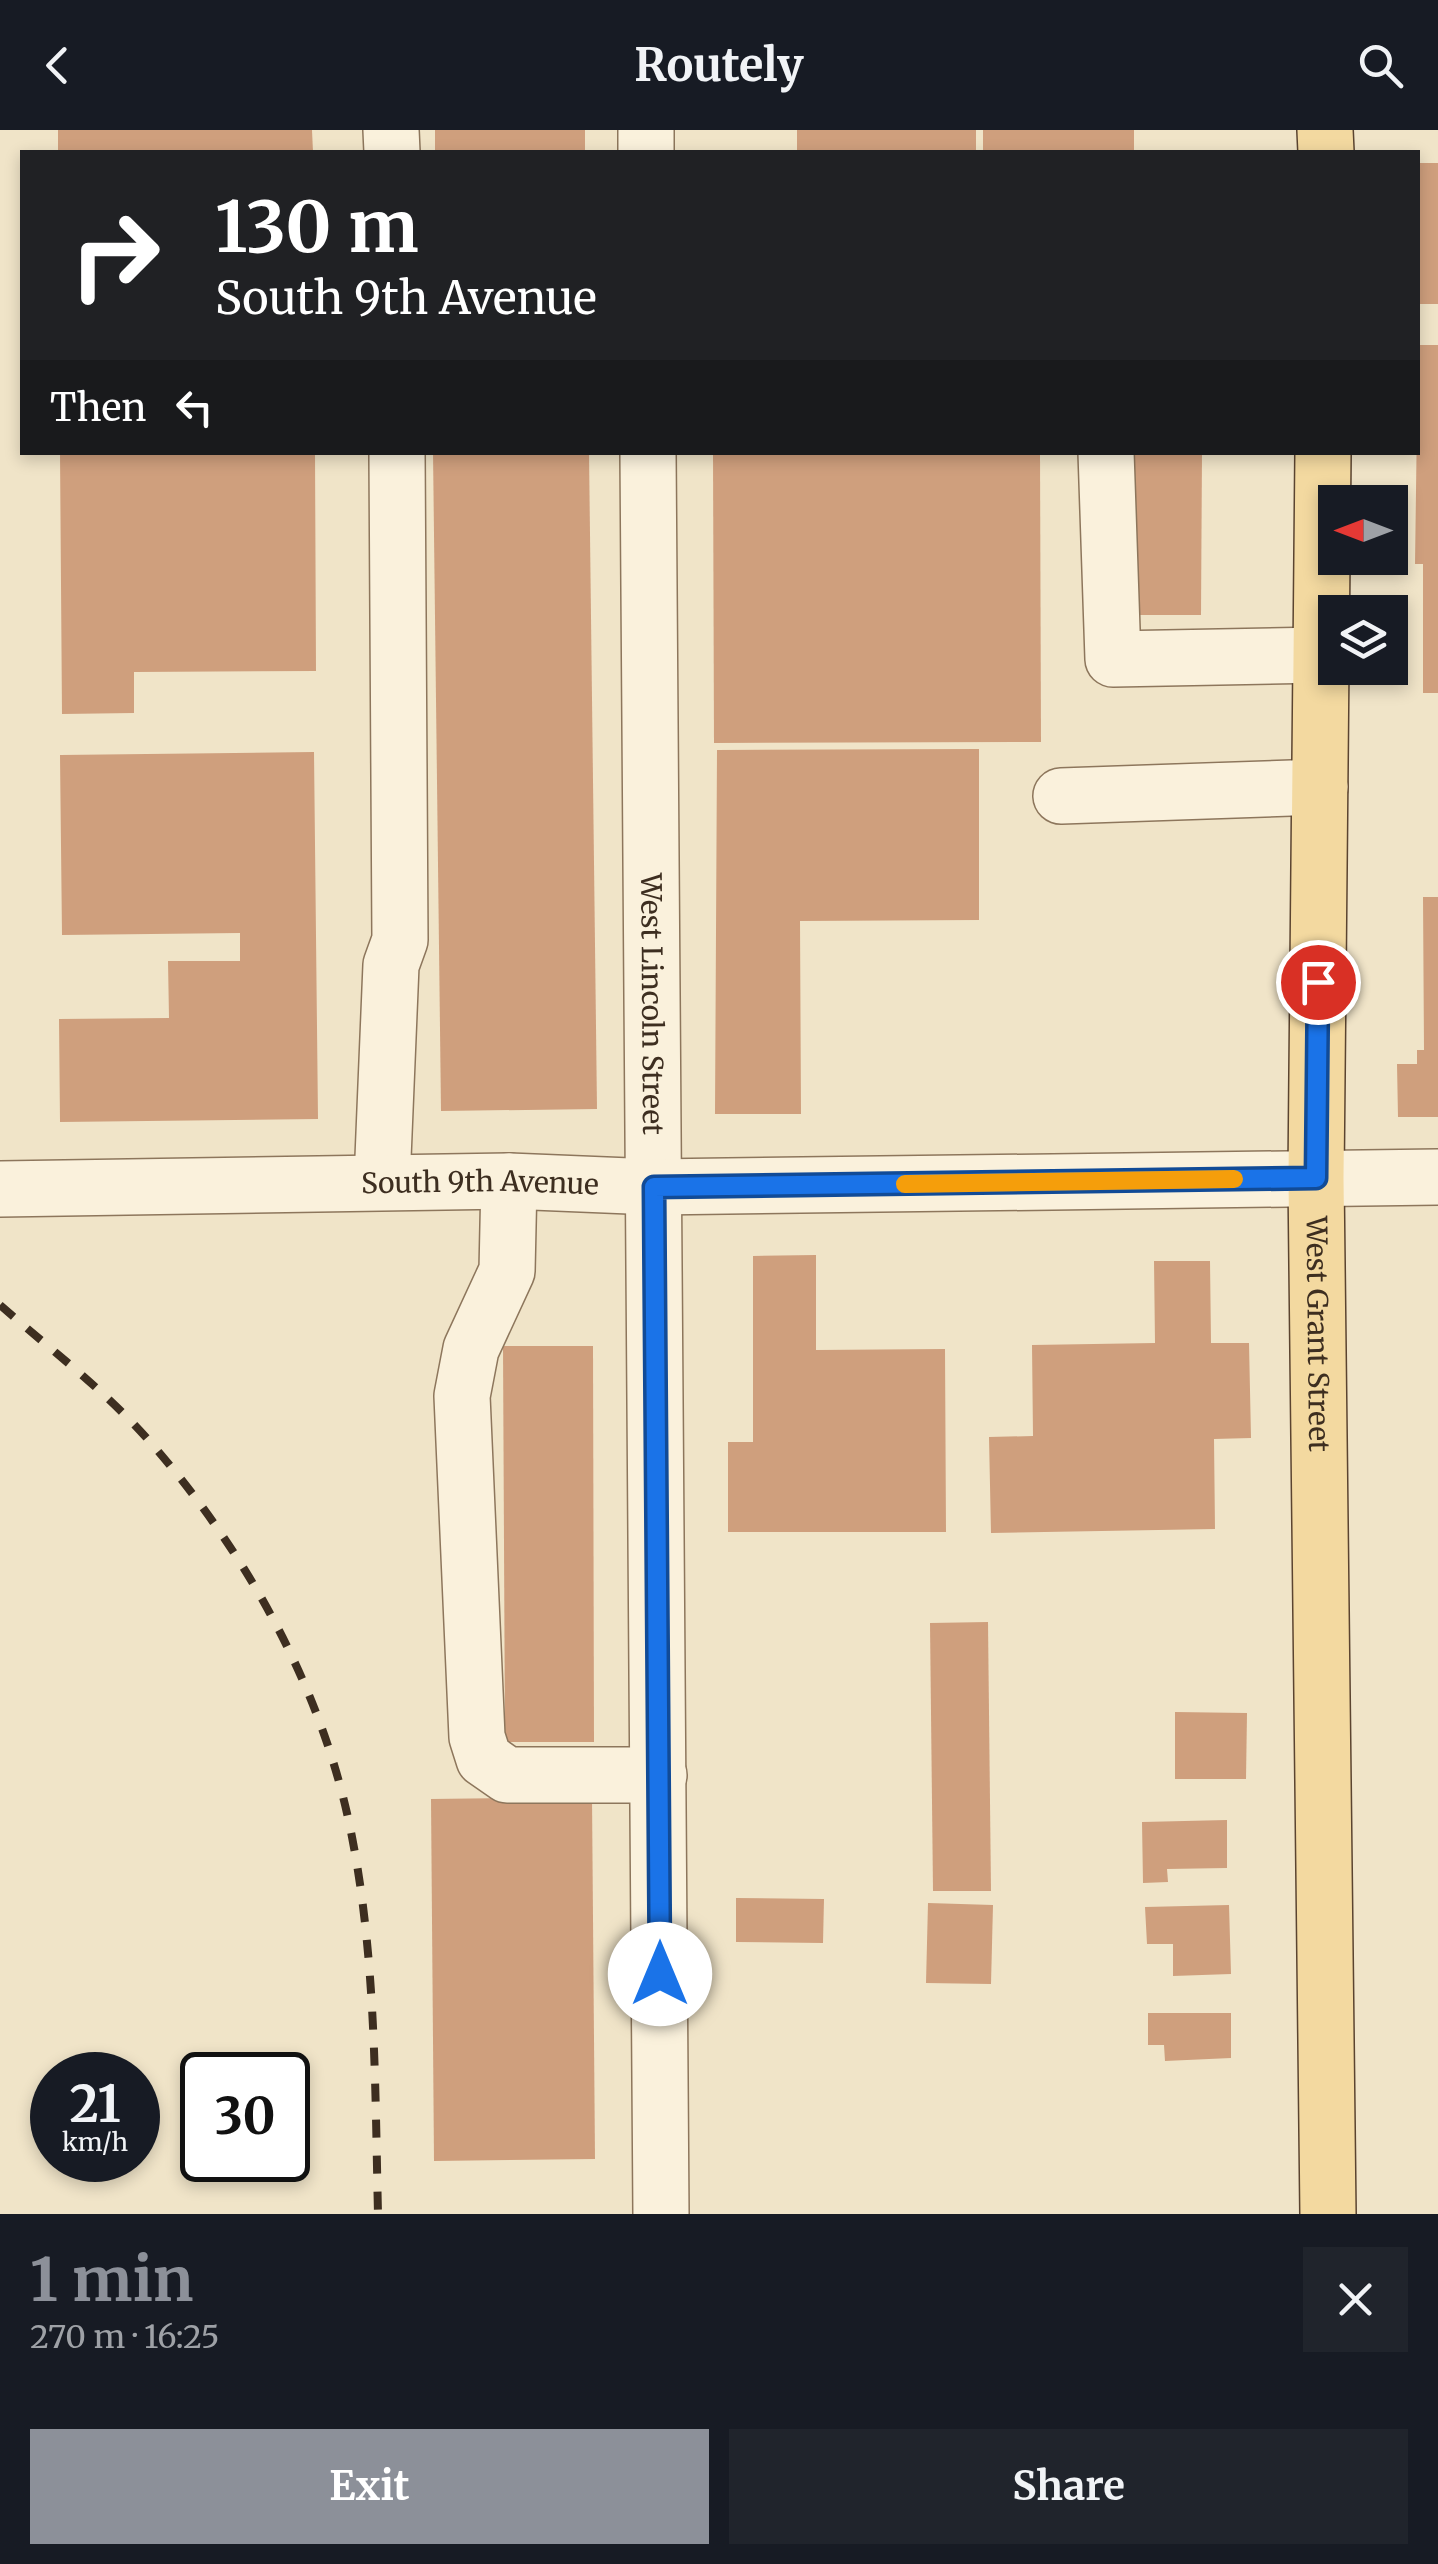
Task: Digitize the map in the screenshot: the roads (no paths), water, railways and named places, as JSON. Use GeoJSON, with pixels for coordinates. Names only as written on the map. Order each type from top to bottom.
{"type":"FeatureCollection","features":[{"type":"Feature","properties":{"kind":"main road","name":"West Grant Street"},"geometry":{"type":"LineString","coordinates":[[1322,595],[1323,455]]}},
{"type":"Feature","properties":{"kind":"main road","name":"West Grant Street"},"geometry":{"type":"LineString","coordinates":[[1321,685],[1316,1178],[1328,2214]]}},
{"type":"Feature","properties":{"kind":"street"},"geometry":{"type":"LineString","coordinates":[[382,1182],[391,965],[400,940],[397,455]]}},
{"type":"Feature","properties":{"kind":"street","name":"West Lincoln Street"},"geometry":{"type":"LineString","coordinates":[[648,455],[661,2214]]}},
{"type":"Feature","properties":{"kind":"street"},"geometry":{"type":"LineString","coordinates":[[1106,455],[1112,659],[1318,655]]}},
{"type":"Feature","properties":{"kind":"street"},"geometry":{"type":"LineString","coordinates":[[1061,796],[1320,786]]}},
{"type":"Feature","properties":{"kind":"street","name":"South 9th Avenue"},"geometry":{"type":"LineString","coordinates":[[0,1189],[382,1182],[509,1181],[654,1187],[1438,1177]]}},
{"type":"Feature","properties":{"kind":"street"},"geometry":{"type":"LineString","coordinates":[[509,1181],[508,1271],[471,1349],[462,1396],[476,1737],[484,1759],[508,1775],[659,1775]]}},
{"type":"Feature","properties":{"kind":"railway"},"geometry":{"type":"LineString","coordinates":[[0,1305],[116,1406],[186,1486],[249,1578],[301,1677],[339,1783],[360,1883],[373,2024],[378,2214]]}}]}
